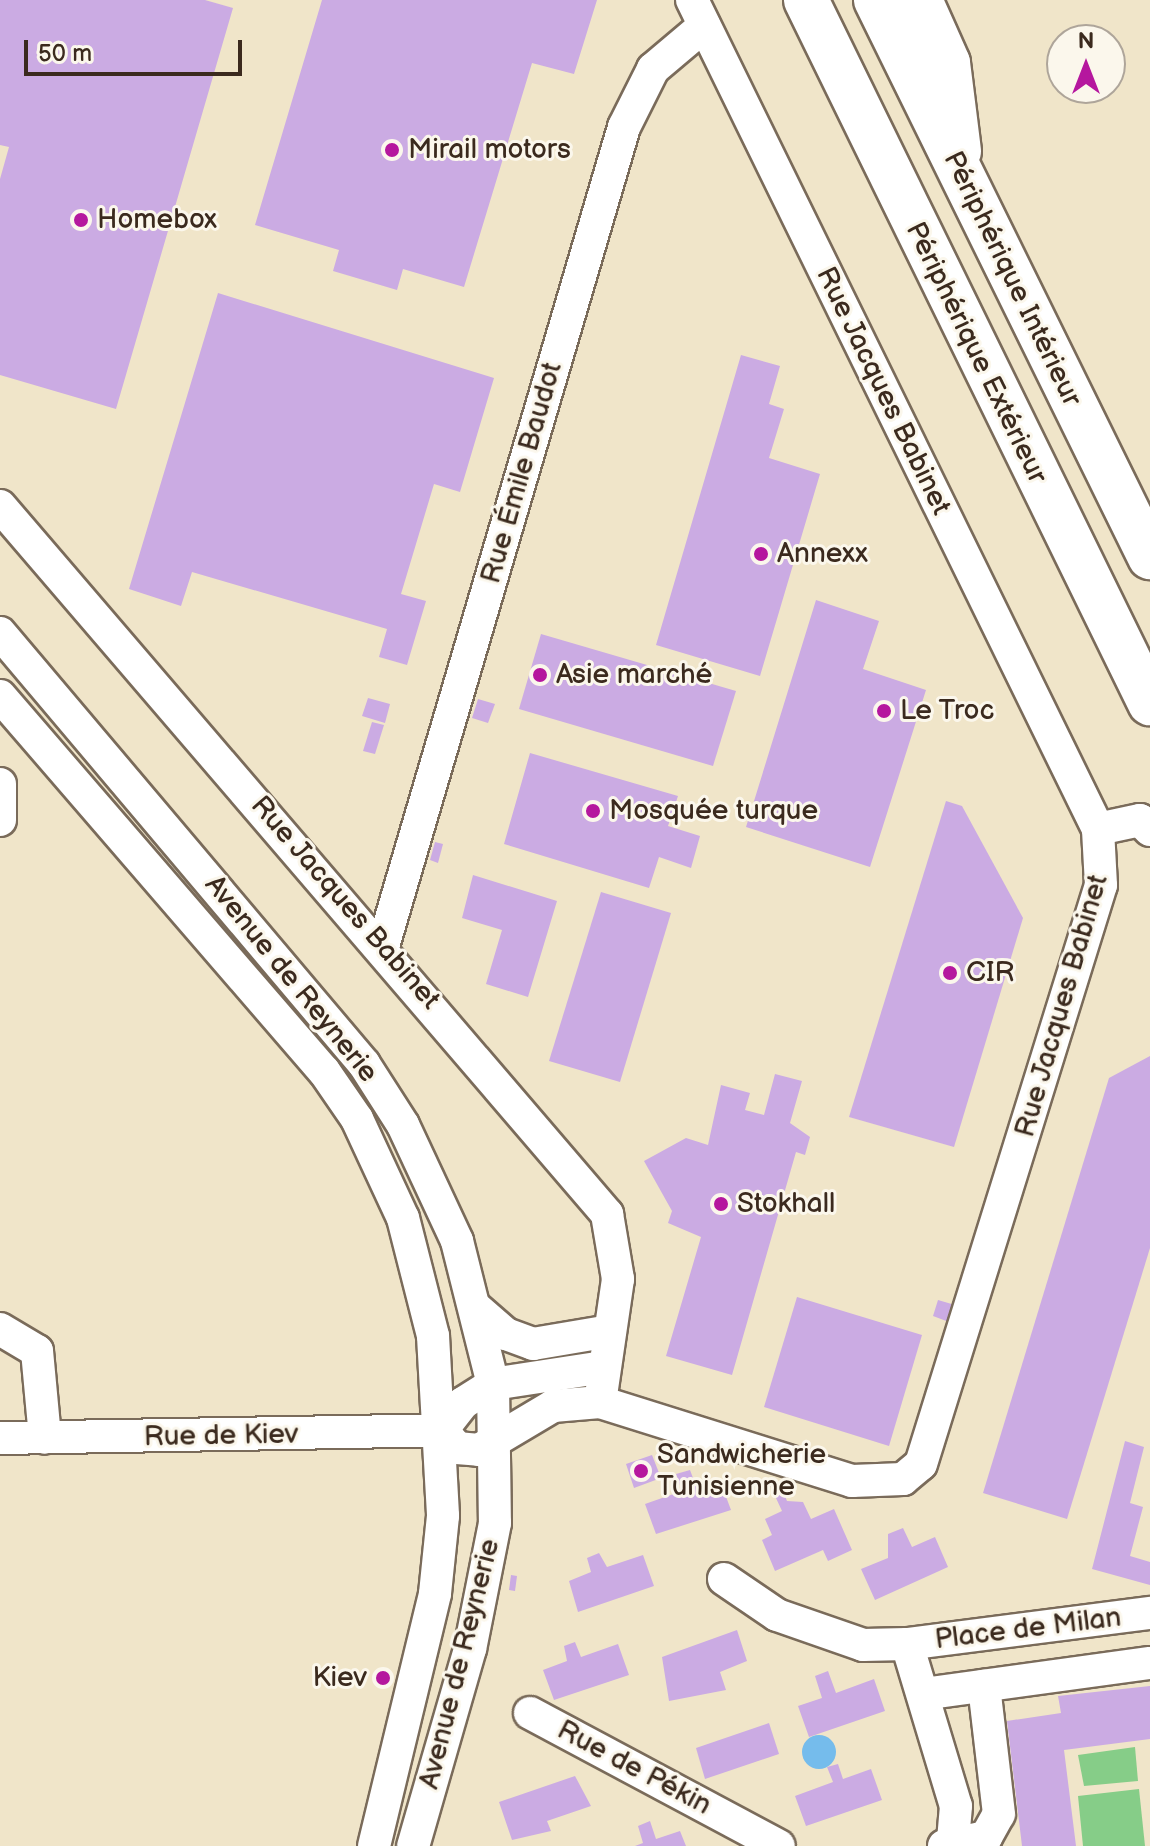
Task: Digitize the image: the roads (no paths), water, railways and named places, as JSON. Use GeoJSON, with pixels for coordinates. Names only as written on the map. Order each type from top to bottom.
{"type":"FeatureCollection","features":[{"type":"Feature","properties":{"kind":"highway","name":"Périphérique Extérieur"},"geometry":{"type":"LineString","coordinates":[[806,0],[1150,703]]}},
{"type":"Feature","properties":{"kind":"highway","name":"Périphérique Intérieur"},"geometry":{"type":"LineString","coordinates":[[876,0],[1150,557]]}},
{"type":"Feature","properties":{"kind":"highway"},"geometry":{"type":"LineString","coordinates":[[920,0],[948,63],[962,173]]}},
{"type":"Feature","properties":{"kind":"street","name":"Rue Jacques Babinet"},"geometry":{"type":"LineString","coordinates":[[442,1430],[470,1451],[498,1442],[553,1406],[600,1402],[852,1481],[903,1479],[921,1464],[1101,885],[1098,829],[698,13]]}},
{"type":"Feature","properties":{"kind":"street","name":"Rue Émile Baudot"},"geometry":{"type":"LineString","coordinates":[[383,946],[624,127],[653,69],[698,13]]}},
{"type":"Feature","properties":{"kind":"street","name":"Rue Jacques Babinet"},"geometry":{"type":"LineString","coordinates":[[0,506],[383,946],[607,1214],[618,1279],[600,1402]]}},
{"type":"Feature","properties":{"kind":"street","name":"Avenue de Reynerie"},"geometry":{"type":"LineString","coordinates":[[0,633],[364,1064],[434,1188],[476,1308],[493,1384],[498,1442],[489,1561],[413,1846]]}},
{"type":"Feature","properties":{"kind":"street","name":"Avenue de Reynerie"},"geometry":{"type":"LineString","coordinates":[[0,696],[286,1023],[357,1119],[423,1280],[442,1430],[435,1594],[374,1846]]}},
{"type":"Feature","properties":{"kind":"street"},"geometry":{"type":"LineString","coordinates":[[0,784],[0,820]]}},
{"type":"Feature","properties":{"kind":"street"},"geometry":{"type":"LineString","coordinates":[[1098,829],[1140,820],[1150,830]]}},
{"type":"Feature","properties":{"kind":"street"},"geometry":{"type":"LineString","coordinates":[[476,1308],[506,1334],[533,1344],[610,1331]]}},
{"type":"Feature","properties":{"kind":"street"},"geometry":{"type":"LineString","coordinates":[[0,1329],[37,1351],[45,1438]]}},
{"type":"Feature","properties":{"kind":"street"},"geometry":{"type":"LineString","coordinates":[[442,1430],[463,1403],[493,1384],[604,1367]]}},
{"type":"Feature","properties":{"kind":"street","name":"Rue de Kiev"},"geometry":{"type":"LineString","coordinates":[[0,1438],[442,1430]]}},
{"type":"Feature","properties":{"kind":"street","name":"Place de Milan"},"geometry":{"type":"LineString","coordinates":[[724,1579],[777,1615],[863,1645],[907,1644],[1150,1613]]}},
{"type":"Feature","properties":{"kind":"street"},"geometry":{"type":"LineString","coordinates":[[907,1644],[956,1806],[948,1845],[986,1837],[999,1814],[984,1686]]}},
{"type":"Feature","properties":{"kind":"street","name":"Place de Milan"},"geometry":{"type":"LineString","coordinates":[[923,1694],[1150,1663]]}},
{"type":"Feature","properties":{"kind":"street","name":"Rue de Pékin"},"geometry":{"type":"LineString","coordinates":[[530,1713],[779,1846]]}},
{"type":"Feature","properties":{"kind":"water"},"geometry":{"type":"Polygon","coordinates":[[[819,1735],[831,1740],[836,1752],[831,1764],[819,1769],[807,1764],[802,1752],[807,1740],[819,1735]]]}},
{"type":"Feature","properties":{"kind":"place","name":"Mirail motors"},"geometry":{"type":"Point","coordinates":[392,150]}},
{"type":"Feature","properties":{"kind":"place","name":"Homebox"},"geometry":{"type":"Point","coordinates":[81,220]}},
{"type":"Feature","properties":{"kind":"place","name":"Annexx"},"geometry":{"type":"Point","coordinates":[761,554]}},
{"type":"Feature","properties":{"kind":"place","name":"Asie marché"},"geometry":{"type":"Point","coordinates":[540,675]}},
{"type":"Feature","properties":{"kind":"place","name":"Le Troc"},"geometry":{"type":"Point","coordinates":[884,711]}},
{"type":"Feature","properties":{"kind":"place","name":"Mosquée turque"},"geometry":{"type":"Point","coordinates":[593,811]}},
{"type":"Feature","properties":{"kind":"place","name":"CIR"},"geometry":{"type":"Point","coordinates":[950,973]}},
{"type":"Feature","properties":{"kind":"place","name":"Stokhall"},"geometry":{"type":"Point","coordinates":[721,1204]}},
{"type":"Feature","properties":{"kind":"place","name":"Sandwicherie Tunisienne"},"geometry":{"type":"Point","coordinates":[641,1471]}},
{"type":"Feature","properties":{"kind":"place","name":"Kiev"},"geometry":{"type":"Point","coordinates":[383,1678]}}]}
